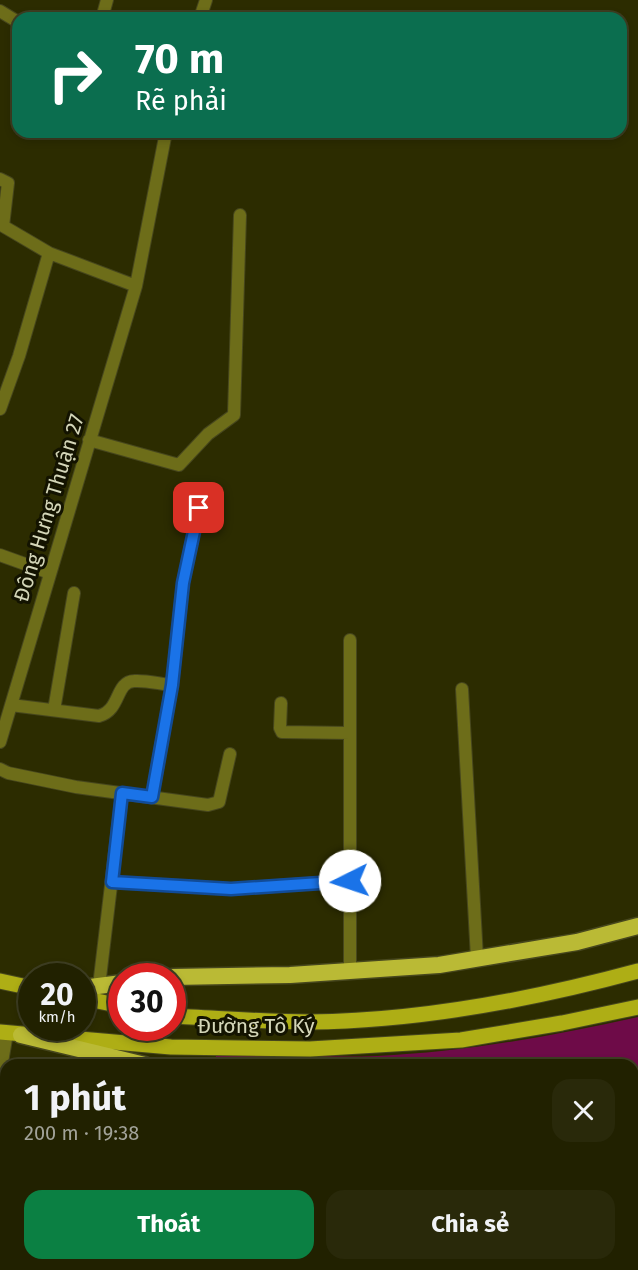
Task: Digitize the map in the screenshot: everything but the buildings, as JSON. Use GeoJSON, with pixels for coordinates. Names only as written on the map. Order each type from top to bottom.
{"type":"FeatureCollection","features":[{"type":"Feature","properties":{"kind":"highway"},"geometry":{"type":"LineString","coordinates":[[186,977],[290,975],[439,965],[577,942],[638,926]]}},
{"type":"Feature","properties":{"kind":"highway"},"geometry":{"type":"LineString","coordinates":[[9,1034],[119,1059]]}},
{"type":"Feature","properties":{"kind":"main road","name":"Đường Tô Ký"},"geometry":{"type":"LineString","coordinates":[[186,1017],[309,1022],[402,1016],[500,1004],[638,971]]}},
{"type":"Feature","properties":{"kind":"main road"},"geometry":{"type":"LineString","coordinates":[[0,981],[18,985]]}},
{"type":"Feature","properties":{"kind":"main road","name":"Đường Tô Ký"},"geometry":{"type":"LineString","coordinates":[[9,1034],[171,1047],[310,1049],[461,1040],[638,1007]]}},
{"type":"Feature","properties":{"kind":"street","name":"Đông Hưng Thuận 27"},"geometry":{"type":"LineString","coordinates":[[0,742],[136,286],[165,138]]}},
{"type":"Feature","properties":{"kind":"street"},"geometry":{"type":"LineString","coordinates":[[0,180],[8,183],[2,226],[49,253],[136,286]]}},
{"type":"Feature","properties":{"kind":"street"},"geometry":{"type":"LineString","coordinates":[[89,440],[179,465],[208,434],[234,415],[240,215]]}},
{"type":"Feature","properties":{"kind":"street"},"geometry":{"type":"LineString","coordinates":[[0,409],[19,356],[49,253]]}},
{"type":"Feature","properties":{"kind":"street"},"geometry":{"type":"LineString","coordinates":[[152,797],[172,685],[183,583],[199,508]]}},
{"type":"Feature","properties":{"kind":"street"},"geometry":{"type":"LineString","coordinates":[[0,555],[50,573]]}},
{"type":"Feature","properties":{"kind":"street"},"geometry":{"type":"LineString","coordinates":[[54,710],[74,593]]}},
{"type":"Feature","properties":{"kind":"street"},"geometry":{"type":"LineString","coordinates":[[350,640],[350,971]]}},
{"type":"Feature","properties":{"kind":"street"},"geometry":{"type":"LineString","coordinates":[[11,705],[99,716],[112,709],[127,683],[133,681],[172,685]]}},
{"type":"Feature","properties":{"kind":"street"},"geometry":{"type":"LineString","coordinates":[[462,689],[477,958]]}},
{"type":"Feature","properties":{"kind":"street"},"geometry":{"type":"LineString","coordinates":[[281,703],[280,728],[282,732],[350,734]]}},
{"type":"Feature","properties":{"kind":"street"},"geometry":{"type":"LineString","coordinates":[[0,769],[8,773],[54,782],[208,805],[219,802],[230,754]]}},
{"type":"Feature","properties":{"kind":"street"},"geometry":{"type":"LineString","coordinates":[[96,963],[112,882],[122,793]]}},
{"type":"Feature","properties":{"kind":"street"},"geometry":{"type":"LineString","coordinates":[[112,882],[231,889],[350,881]]}},
{"type":"Feature","properties":{"kind":"street"},"geometry":{"type":"LineString","coordinates":[[3,1059],[9,1034]]}},
{"type":"Feature","properties":{"kind":"shaded area"},"geometry":{"type":"Polygon","coordinates":[[[638,1017],[638,1059],[215,1059],[217,1053],[317,1056],[410,1054],[475,1047],[574,1031],[638,1017]]]}},
{"type":"Feature","properties":{"kind":"route"},"geometry":{"type":"LineString","coordinates":[[199,508],[183,583],[172,685],[152,797],[122,793],[112,882],[231,889],[350,881]]}}]}
